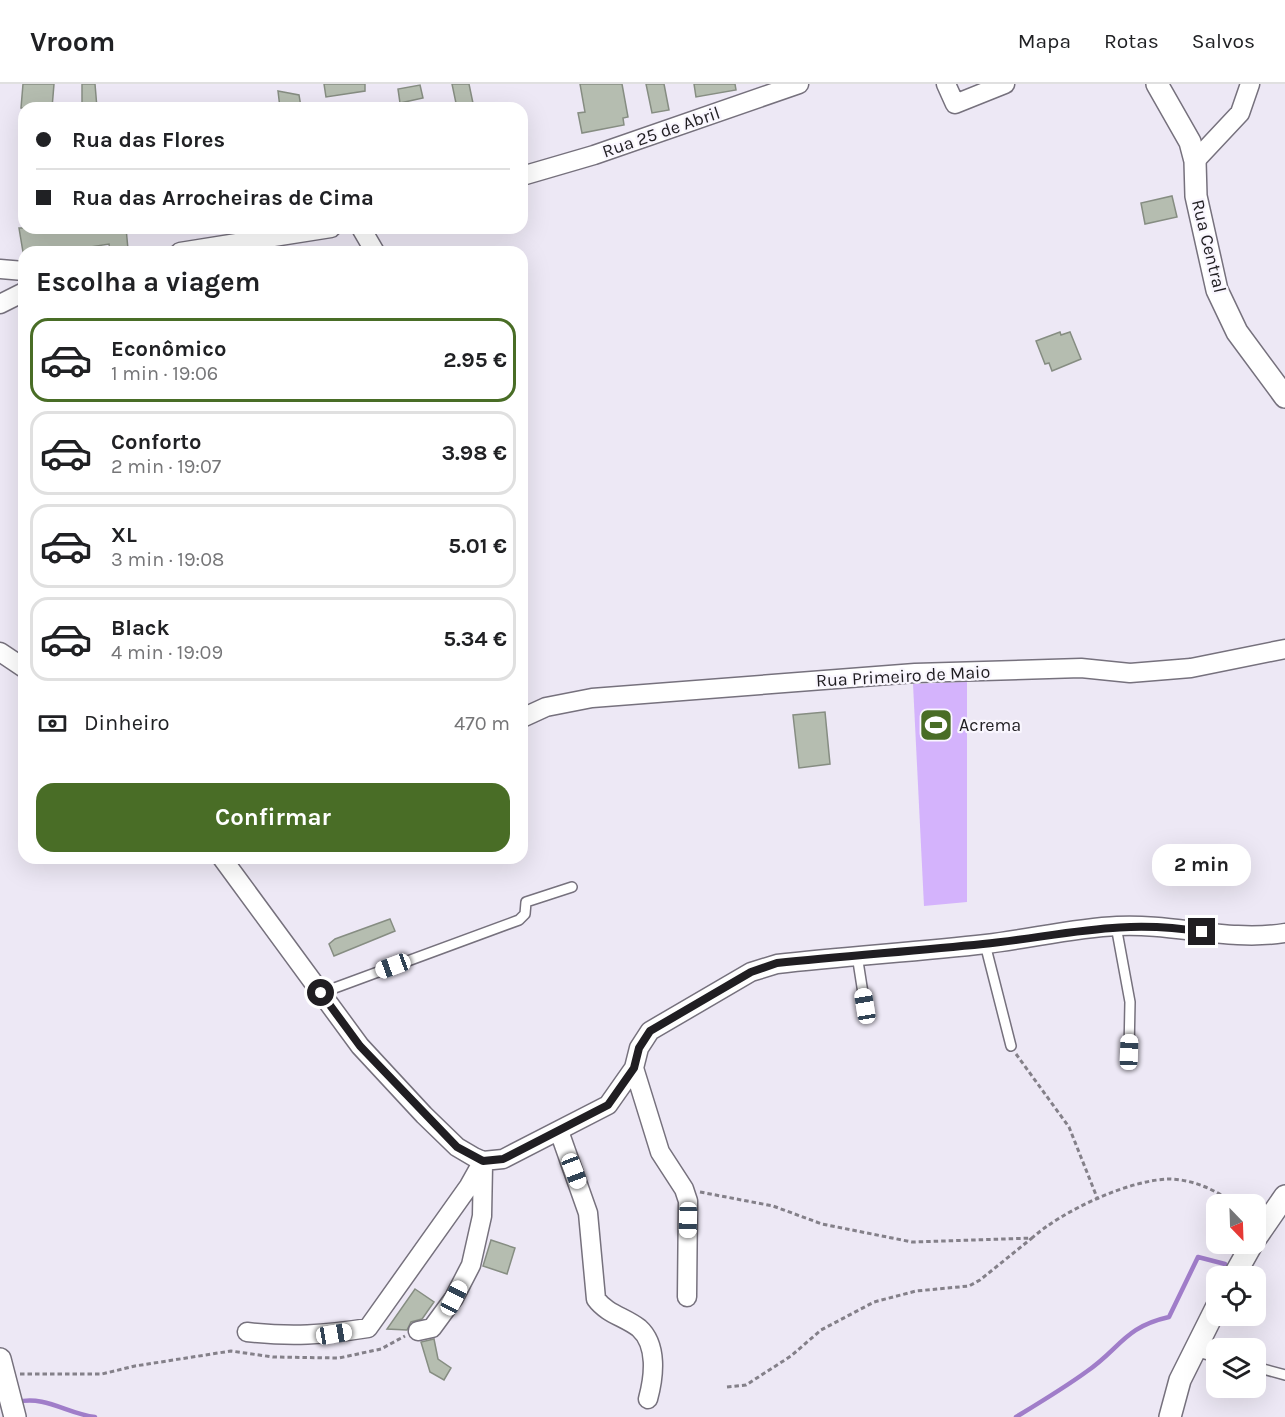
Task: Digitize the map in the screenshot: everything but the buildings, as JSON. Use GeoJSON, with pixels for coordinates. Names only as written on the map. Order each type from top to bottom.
{"type":"FeatureCollection","features":[{"type":"Feature","properties":{"kind":"street","name":"Rua 25 de Abril"},"geometry":{"type":"LineString","coordinates":[[528,174],[594,155],[799,84]]}},
{"type":"Feature","properties":{"kind":"street"},"geometry":{"type":"LineString","coordinates":[[945,84],[955,105],[1005,84]]}},
{"type":"Feature","properties":{"kind":"street","name":"Rua Central"},"geometry":{"type":"LineString","coordinates":[[1157,84],[1190,142],[1195,161],[1196,196],[1217,290],[1238,332],[1282,386]]}},
{"type":"Feature","properties":{"kind":"street"},"geometry":{"type":"LineString","coordinates":[[1195,161],[1240,113],[1250,84]]}},
{"type":"Feature","properties":{"kind":"street"},"geometry":{"type":"LineString","coordinates":[[218,246],[294,234]]}},
{"type":"Feature","properties":{"kind":"street"},"geometry":{"type":"LineString","coordinates":[[0,269],[18,271]]}},
{"type":"Feature","properties":{"kind":"street"},"geometry":{"type":"LineString","coordinates":[[0,304],[18,295]]}},
{"type":"Feature","properties":{"kind":"street","name":"Rua Primeiro de Maio"},"geometry":{"type":"LineString","coordinates":[[528,715],[546,707],[592,698],[915,673],[1081,668],[1130,673],[1191,668],[1285,649]]}},
{"type":"Feature","properties":{"kind":"street"},"geometry":{"type":"LineString","coordinates":[[0,652],[18,664]]}},
{"type":"Feature","properties":{"kind":"street"},"geometry":{"type":"LineString","coordinates":[[226,864],[360,1046],[457,1147],[483,1161],[503,1159],[608,1105],[634,1068],[639,1048],[650,1031],[751,972],[777,963],[985,944],[1116,926],[1170,926],[1217,935],[1258,937],[1285,933]]}},
{"type":"Feature","properties":{"kind":"street"},"geometry":{"type":"LineString","coordinates":[[634,1068],[660,1152],[684,1189],[688,1201],[687,1297]]}},
{"type":"Feature","properties":{"kind":"street"},"geometry":{"type":"LineString","coordinates":[[559,1131],[588,1213],[596,1299],[603,1308],[638,1328],[648,1338],[653,1360],[648,1399]]}},
{"type":"Feature","properties":{"kind":"street"},"geometry":{"type":"LineString","coordinates":[[418,1331],[432,1328],[454,1298],[471,1265],[482,1216],[483,1161]]}},
{"type":"Feature","properties":{"kind":"street"},"geometry":{"type":"LineString","coordinates":[[247,1332],[285,1337],[317,1336],[368,1328],[469,1186],[483,1161]]}},
{"type":"Feature","properties":{"kind":"street"},"geometry":{"type":"LineString","coordinates":[[1266,1224],[1285,1196]]}},
{"type":"Feature","properties":{"kind":"street"},"geometry":{"type":"LineString","coordinates":[[1170,1417],[1180,1380],[1206,1326]]}},
{"type":"Feature","properties":{"kind":"street"},"geometry":{"type":"LineString","coordinates":[[2,1368],[15,1417]]}},
{"type":"Feature","properties":{"kind":"lane"},"geometry":{"type":"LineString","coordinates":[[321,993],[519,920],[525,914],[526,902],[572,887]]}},
{"type":"Feature","properties":{"kind":"lane"},"geometry":{"type":"LineString","coordinates":[[1116,926],[1130,1002],[1129,1052]]}},
{"type":"Feature","properties":{"kind":"lane"},"geometry":{"type":"LineString","coordinates":[[985,944],[1011,1046]]}},
{"type":"Feature","properties":{"kind":"lane"},"geometry":{"type":"LineString","coordinates":[[857,955],[865,1006]]}},
{"type":"Feature","properties":{"kind":"lane"},"geometry":{"type":"LineString","coordinates":[[1193,1351],[1206,1354]]}},
{"type":"Feature","properties":{"kind":"lane"},"geometry":{"type":"LineString","coordinates":[[1266,1370],[1285,1375]]}},
{"type":"Feature","properties":{"kind":"path"},"geometry":{"type":"LineString","coordinates":[[1011,1046],[1069,1127],[1098,1200]]}},
{"type":"Feature","properties":{"kind":"path"},"geometry":{"type":"LineString","coordinates":[[727,1388],[746,1384],[791,1356],[821,1330],[874,1302],[916,1291],[969,1286],[980,1280],[1046,1225],[1098,1200],[1141,1183],[1172,1179],[1198,1184],[1216,1194]]}},
{"type":"Feature","properties":{"kind":"path"},"geometry":{"type":"LineString","coordinates":[[684,1189],[773,1206],[822,1224],[912,1242],[1032,1238]]}},
{"type":"Feature","properties":{"kind":"path"},"geometry":{"type":"LineString","coordinates":[[2,1368],[102,1374],[231,1352],[280,1357],[339,1358],[381,1349],[418,1331]]}},
{"type":"Feature","properties":{"kind":"shaded area"},"geometry":{"type":"Polygon","coordinates":[[[967,682],[967,902],[924,906],[913,684],[967,682]]]}},
{"type":"Feature","properties":{"kind":"waterway"},"geometry":{"type":"LineString","coordinates":[[1016,1417],[1086,1372],[1132,1333],[1154,1321],[1169,1317],[1198,1257],[1225,1264]]}},
{"type":"Feature","properties":{"kind":"waterway"},"geometry":{"type":"LineString","coordinates":[[17,1402],[37,1401],[95,1417]]}},
{"type":"Feature","properties":{"kind":"place","name":"Acrema"},"geometry":{"type":"Point","coordinates":[936,725]}},
{"type":"Feature","properties":{"kind":"route"},"geometry":{"type":"LineString","coordinates":[[321,993],[360,1046],[424,1115],[457,1147],[483,1161],[503,1159],[608,1105],[634,1068],[639,1048],[650,1031],[751,972],[777,963],[985,944],[1116,926],[1170,926],[1202,932]]}}]}
